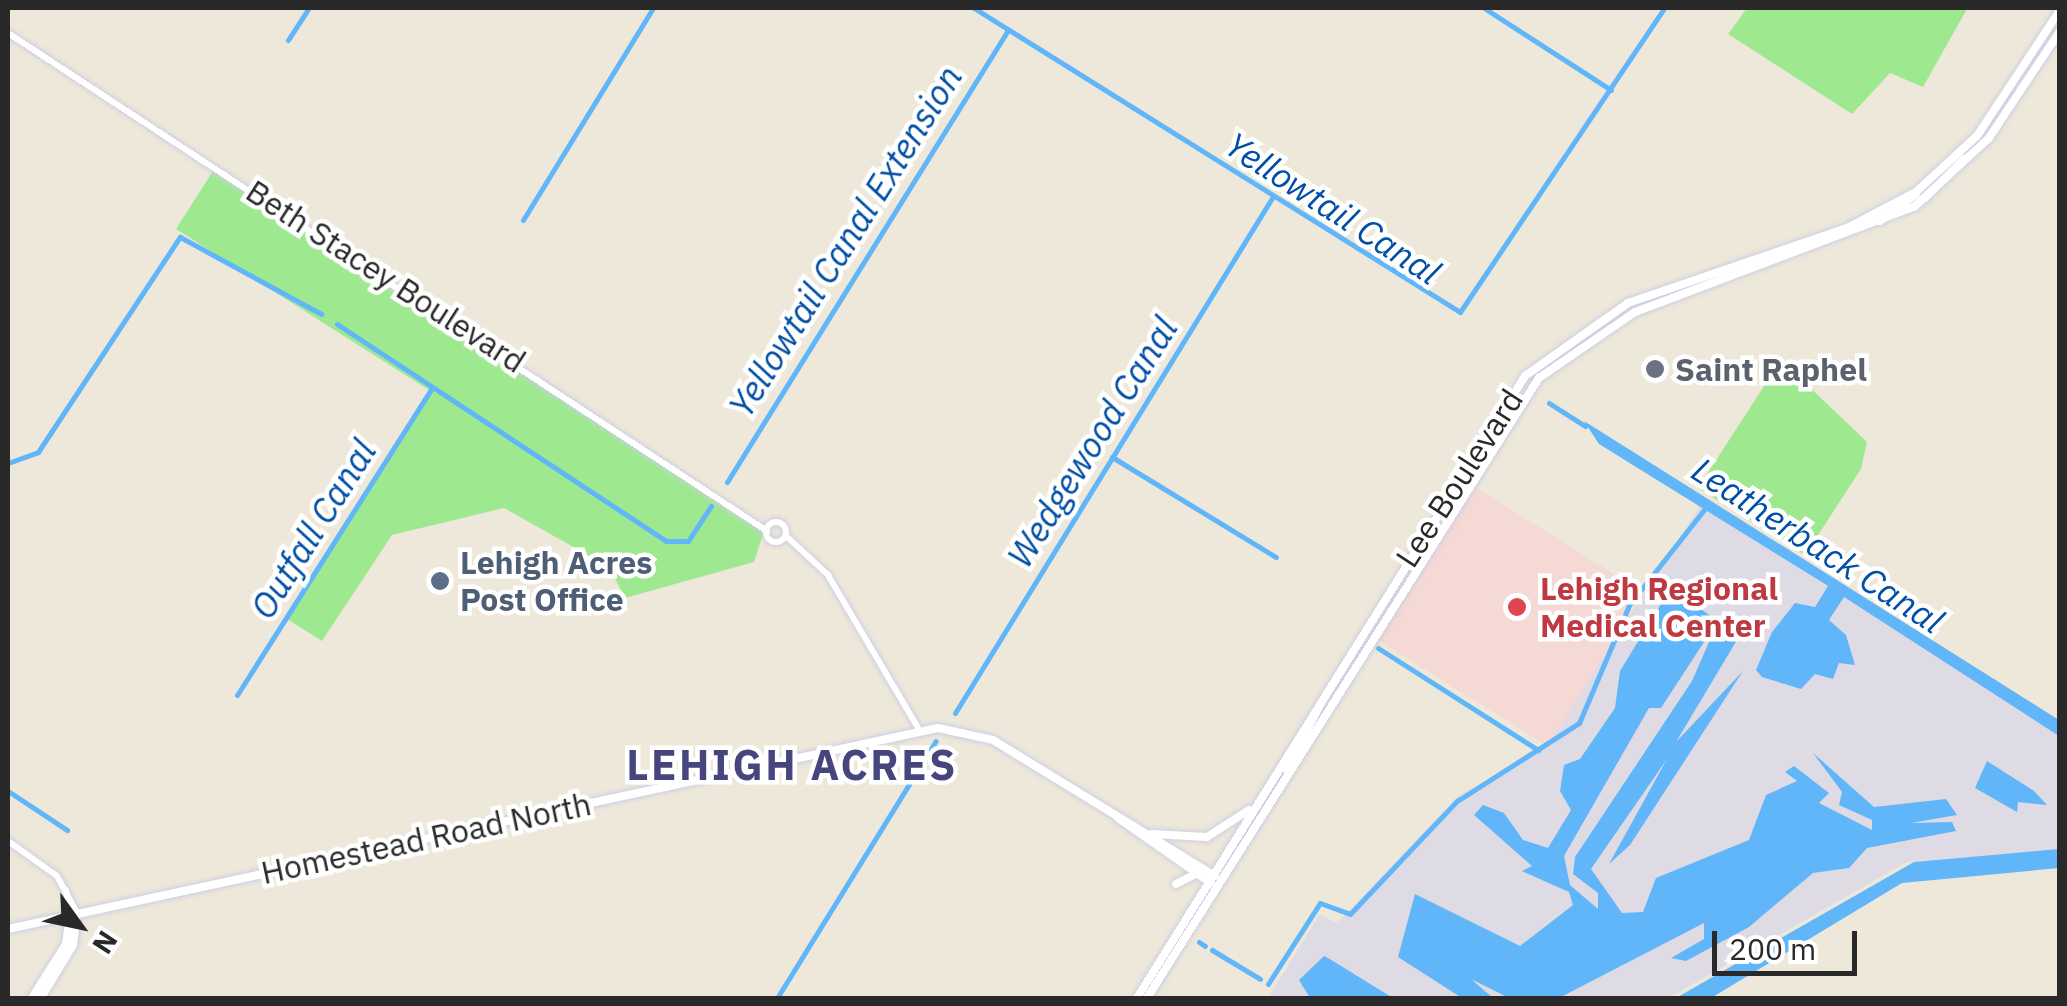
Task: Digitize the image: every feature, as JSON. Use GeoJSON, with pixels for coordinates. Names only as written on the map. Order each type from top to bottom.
{"type":"FeatureCollection","features":[{"type":"Feature","properties":{"kind":"main road","name":"Lee Boulevard"},"geometry":{"type":"LineString","coordinates":[[1142,998],[1491,423],[1534,367],[1599,317],[1862,223],[1916,192],[1981,130],[2060,10]]}},
{"type":"Feature","properties":{"kind":"main road","name":"Lee Boulevard"},"geometry":{"type":"LineString","coordinates":[[1142,998],[1148,980],[1288,774],[1523,396],[1596,333],[1840,241],[1924,200],[1989,138],[2060,31]]}},
{"type":"Feature","properties":{"kind":"main road"},"geometry":{"type":"LineString","coordinates":[[1924,200],[1981,130]]}},
{"type":"Feature","properties":{"kind":"main road"},"geometry":{"type":"LineString","coordinates":[[1840,241],[1916,192]]}},
{"type":"Feature","properties":{"kind":"main road"},"geometry":{"type":"LineString","coordinates":[[1471,478],[1491,423]]}},
{"type":"Feature","properties":{"kind":"main road"},"geometry":{"type":"LineString","coordinates":[[1288,774],[1321,699]]}},
{"type":"Feature","properties":{"kind":"main road","name":"Homestead Road North"},"geometry":{"type":"LineString","coordinates":[[8,929],[920,731],[986,736],[1118,818],[1196,874],[1215,881]]}},
{"type":"Feature","properties":{"kind":"main road"},"geometry":{"type":"LineString","coordinates":[[1136,827],[1175,840],[1207,837],[1267,787]]}},
{"type":"Feature","properties":{"kind":"main road","name":"Homestead Road North"},"geometry":{"type":"LineString","coordinates":[[1118,818],[1215,881]]}},
{"type":"Feature","properties":{"kind":"main road"},"geometry":{"type":"LineString","coordinates":[[1176,884],[1196,874]]}},
{"type":"Feature","properties":{"kind":"main road"},"geometry":{"type":"LineString","coordinates":[[32,998],[66,944],[73,914]]}},
{"type":"Feature","properties":{"kind":"main road"},"geometry":{"type":"LineString","coordinates":[[41,998],[73,945],[73,914]]}},
{"type":"Feature","properties":{"kind":"street","name":"Beth Stacey Boulevard"},"geometry":{"type":"LineString","coordinates":[[8,35],[769,528]]}},
{"type":"Feature","properties":{"kind":"street"},"geometry":{"type":"LineString","coordinates":[[769,528],[782,538]]}},
{"type":"Feature","properties":{"kind":"street"},"geometry":{"type":"LineString","coordinates":[[769,528],[831,578],[920,731]]}},
{"type":"Feature","properties":{"kind":"street"},"geometry":{"type":"LineString","coordinates":[[8,841],[64,884],[73,914]]}},
{"type":"Feature","properties":{"kind":"shaded area","name":"Lehigh Regional Medical Center"},"geometry":{"type":"Polygon","coordinates":[[[1473,486],[1643,593],[1548,746],[1377,639],[1473,486]]]}},
{"type":"Feature","properties":{"kind":"shaded area"},"geometry":{"type":"Polygon","coordinates":[[[1700,506],[2059,733],[2059,850],[1907,862],[1668,998],[1268,998],[1320,914],[1335,923],[1458,796],[1544,748],[1700,506]]]}},
{"type":"Feature","properties":{"kind":"green space"},"geometry":{"type":"Polygon","coordinates":[[[1747,8],[1967,9],[1923,87],[1890,73],[1852,114],[1728,34],[1747,8]]]}},
{"type":"Feature","properties":{"kind":"green space"},"geometry":{"type":"Polygon","coordinates":[[[215,168],[764,531],[754,562],[625,598],[609,567],[504,508],[392,535],[322,641],[287,619],[432,392],[176,229],[215,168]]]}},
{"type":"Feature","properties":{"kind":"green space"},"geometry":{"type":"Polygon","coordinates":[[[1781,360],[1867,442],[1861,469],[1805,555],[1698,488],[1781,360]]]}},
{"type":"Feature","properties":{"kind":"water"},"geometry":{"type":"Polygon","coordinates":[[[1584,421],[2059,720],[2059,736],[1844,597],[1829,620],[1846,635],[1855,665],[1839,663],[1833,679],[1815,674],[1801,689],[1762,677],[1756,670],[1772,632],[1795,603],[1815,607],[1828,586],[1599,444],[1584,421]]]}},
{"type":"Feature","properties":{"kind":"water"},"geometry":{"type":"Polygon","coordinates":[[[1670,589],[1740,635],[1676,742],[1743,671],[1630,845],[1609,864],[1667,759],[1591,869],[1622,913],[1643,912],[1656,878],[1749,840],[1766,795],[1797,781],[1785,772],[1794,766],[1829,793],[1819,803],[1872,830],[1872,820],[1839,805],[1842,792],[1813,753],[1874,807],[1946,799],[1957,815],[1911,823],[1952,822],[1956,831],[1867,848],[1849,868],[1813,873],[1749,927],[1686,961],[1671,958],[1704,939],[1704,923],[1559,998],[1509,998],[1471,979],[1493,998],[1462,998],[1398,957],[1415,894],[1520,946],[1573,905],[1569,892],[1522,871],[1532,866],[1474,815],[1483,805],[1504,813],[1523,840],[1548,848],[1571,810],[1560,791],[1564,765],[1580,759],[1615,708],[1620,671],[1670,589]],[[1718,621],[1661,708],[1649,708],[1564,856],[1570,885],[1598,909],[1598,893],[1573,874],[1575,857],[1692,681],[1718,621]]]}},
{"type":"Feature","properties":{"kind":"water"},"geometry":{"type":"Polygon","coordinates":[[[1987,761],[2034,791],[2047,805],[2018,802],[2017,812],[1975,788],[1987,761]]]}},
{"type":"Feature","properties":{"kind":"water"},"geometry":{"type":"Polygon","coordinates":[[[2059,849],[2059,868],[1902,883],[1711,998],[1676,998],[1914,862],[2059,849]]]}},
{"type":"Feature","properties":{"kind":"water"},"geometry":{"type":"Polygon","coordinates":[[[1324,956],[1393,998],[1310,998],[1299,980],[1324,956]]]}},
{"type":"Feature","properties":{"kind":"waterway"},"geometry":{"type":"LineString","coordinates":[[288,40],[309,8]]}},
{"type":"Feature","properties":{"kind":"waterway"},"geometry":{"type":"LineString","coordinates":[[523,220],[653,8]]}},
{"type":"Feature","properties":{"kind":"waterway","name":"Yellowtail Canal"},"geometry":{"type":"LineString","coordinates":[[974,8],[1460,312],[1664,8]]}},
{"type":"Feature","properties":{"kind":"waterway"},"geometry":{"type":"LineString","coordinates":[[1484,8],[1611,90]]}},
{"type":"Feature","properties":{"kind":"waterway","name":"Yellowtail Canal Extension"},"geometry":{"type":"LineString","coordinates":[[727,482],[1008,30]]}},
{"type":"Feature","properties":{"kind":"waterway","name":"Wedgewood Canal"},"geometry":{"type":"LineString","coordinates":[[955,713],[1272,198]]}},
{"type":"Feature","properties":{"kind":"waterway","name":"Yellowtail Canal Extension"},"geometry":{"type":"LineString","coordinates":[[8,463],[38,452],[180,237],[321,314]]}},
{"type":"Feature","properties":{"kind":"waterway","name":"Yellowtail Canal Extension"},"geometry":{"type":"LineString","coordinates":[[337,324],[666,541],[688,541],[711,506]]}},
{"type":"Feature","properties":{"kind":"waterway","name":"Outfall Canal"},"geometry":{"type":"LineString","coordinates":[[237,695],[431,389]]}},
{"type":"Feature","properties":{"kind":"waterway","name":"Leatherback Canal"},"geometry":{"type":"LineString","coordinates":[[1549,403],[1585,426]]}},
{"type":"Feature","properties":{"kind":"waterway"},"geometry":{"type":"LineString","coordinates":[[1112,457],[1276,557]]}},
{"type":"Feature","properties":{"kind":"waterway"},"geometry":{"type":"LineString","coordinates":[[1268,984],[1320,903],[1350,914],[1457,801],[1579,723],[1629,605],[1706,507]]}},
{"type":"Feature","properties":{"kind":"waterway"},"geometry":{"type":"LineString","coordinates":[[1378,648],[1538,750]]}},
{"type":"Feature","properties":{"kind":"waterway","name":"Wedgewood Canal"},"geometry":{"type":"LineString","coordinates":[[777,998],[936,741]]}},
{"type":"Feature","properties":{"kind":"waterway"},"geometry":{"type":"LineString","coordinates":[[8,791],[67,830]]}},
{"type":"Feature","properties":{"kind":"waterway"},"geometry":{"type":"LineString","coordinates":[[1199,942],[1205,946]]}},
{"type":"Feature","properties":{"kind":"waterway"},"geometry":{"type":"LineString","coordinates":[[1212,950],[1260,979]]}},
{"type":"Feature","properties":{"kind":"place","name":"Saint Raphel"},"geometry":{"type":"Point","coordinates":[1655,369]}},
{"type":"Feature","properties":{"kind":"place","name":"Lehigh Acres Post Office"},"geometry":{"type":"Point","coordinates":[440,581]}},
{"type":"Feature","properties":{"kind":"place","name":"Lehigh Regional Medical Center"},"geometry":{"type":"Point","coordinates":[1517,607]}},
{"type":"Feature","properties":{"kind":"district","name":"LEHIGH ACRES"},"geometry":{"type":"Point","coordinates":[792,765]}}]}
